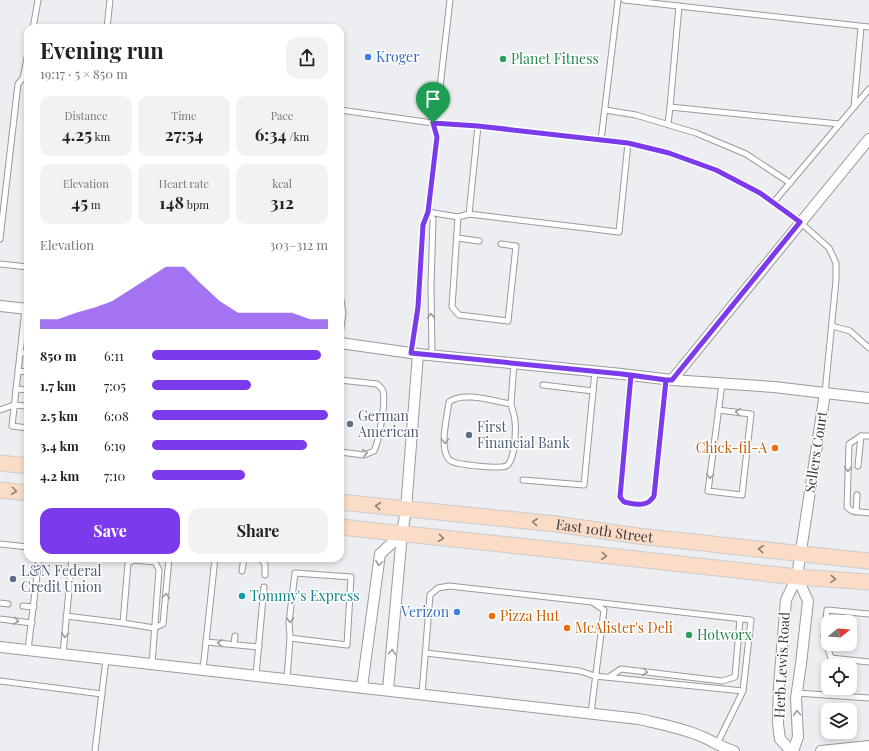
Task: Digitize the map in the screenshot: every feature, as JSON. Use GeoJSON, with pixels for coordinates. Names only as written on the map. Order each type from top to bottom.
{"type":"FeatureCollection","features":[{"type":"Feature","properties":{"kind":"main road"},"geometry":{"type":"LineString","coordinates":[[0,463],[24,466]]}},
{"type":"Feature","properties":{"kind":"main road"},"geometry":{"type":"LineString","coordinates":[[0,490],[24,493]]}},
{"type":"Feature","properties":{"kind":"main road","name":"East 10th Street"},"geometry":{"type":"LineString","coordinates":[[344,502],[556,524],[638,536],[869,561]]}},
{"type":"Feature","properties":{"kind":"main road","name":"East 10th Street"},"geometry":{"type":"LineString","coordinates":[[344,527],[796,577],[869,582]]}},
{"type":"Feature","properties":{"kind":"street"},"geometry":{"type":"LineString","coordinates":[[669,380],[869,139]]}},
{"type":"Feature","properties":{"kind":"street"},"geometry":{"type":"LineString","coordinates":[[0,306],[24,309]]}},
{"type":"Feature","properties":{"kind":"street"},"geometry":{"type":"LineString","coordinates":[[344,344],[415,354],[595,371],[669,380],[774,387],[825,393]]}},
{"type":"Feature","properties":{"kind":"street"},"geometry":{"type":"LineString","coordinates":[[388,690],[402,534],[406,509],[415,354]]}},
{"type":"Feature","properties":{"kind":"street","name":"Sellers Court"},"geometry":{"type":"LineString","coordinates":[[800,554],[825,393],[869,398]]}},
{"type":"Feature","properties":{"kind":"street"},"geometry":{"type":"LineString","coordinates":[[362,688],[380,554],[402,534]]}},
{"type":"Feature","properties":{"kind":"street","name":"Herb Lewis Road"},"geometry":{"type":"LineString","coordinates":[[796,577],[808,601],[802,664],[796,693],[798,737],[792,751],[780,739],[778,724],[779,686],[786,600],[796,577],[800,554]]}},
{"type":"Feature","properties":{"kind":"street"},"geometry":{"type":"LineString","coordinates":[[0,647],[640,719],[673,727],[703,737],[734,751]]}},
{"type":"Feature","properties":{"kind":"street"},"geometry":{"type":"LineString","coordinates":[[821,751],[869,746]]}},
{"type":"Feature","properties":{"kind":"lane"},"geometry":{"type":"LineString","coordinates":[[34,24],[38,0]]}},
{"type":"Feature","properties":{"kind":"lane"},"geometry":{"type":"LineString","coordinates":[[107,24],[110,0]]}},
{"type":"Feature","properties":{"kind":"lane"},"geometry":{"type":"LineString","coordinates":[[415,354],[423,225],[428,212],[437,137],[433,123],[440,96],[450,0]]}},
{"type":"Feature","properties":{"kind":"lane"},"geometry":{"type":"LineString","coordinates":[[601,140],[618,0]]}},
{"type":"Feature","properties":{"kind":"lane"},"geometry":{"type":"LineString","coordinates":[[624,0],[869,27]]}},
{"type":"Feature","properties":{"kind":"lane"},"geometry":{"type":"LineString","coordinates":[[668,124],[680,6]]}},
{"type":"Feature","properties":{"kind":"lane"},"geometry":{"type":"LineString","coordinates":[[854,107],[861,26]]}},
{"type":"Feature","properties":{"kind":"lane"},"geometry":{"type":"LineString","coordinates":[[0,238],[18,84],[24,79]]}},
{"type":"Feature","properties":{"kind":"lane"},"geometry":{"type":"LineString","coordinates":[[773,203],[869,89]]}},
{"type":"Feature","properties":{"kind":"lane"},"geometry":{"type":"LineString","coordinates":[[670,107],[839,124]]}},
{"type":"Feature","properties":{"kind":"lane"},"geometry":{"type":"LineString","coordinates":[[605,110],[636,115],[696,132],[746,154],[790,183]]}},
{"type":"Feature","properties":{"kind":"lane"},"geometry":{"type":"LineString","coordinates":[[344,111],[433,123],[478,126],[628,143],[669,153],[716,170],[760,193],[800,222],[829,248],[836,263],[832,326],[825,393]]}},
{"type":"Feature","properties":{"kind":"lane"},"geometry":{"type":"LineString","coordinates":[[469,214],[478,126]]}},
{"type":"Feature","properties":{"kind":"lane"},"geometry":{"type":"LineString","coordinates":[[428,212],[458,217],[469,214],[619,232],[628,143]]}},
{"type":"Feature","properties":{"kind":"lane"},"geometry":{"type":"LineString","coordinates":[[428,212],[433,219],[431,286],[432,355]]}},
{"type":"Feature","properties":{"kind":"lane"},"geometry":{"type":"LineString","coordinates":[[458,217],[452,307],[458,315],[508,321],[516,246],[501,244]]}},
{"type":"Feature","properties":{"kind":"lane"},"geometry":{"type":"LineString","coordinates":[[457,238],[479,241]]}},
{"type":"Feature","properties":{"kind":"lane"},"geometry":{"type":"LineString","coordinates":[[0,264],[24,267]]}},
{"type":"Feature","properties":{"kind":"lane"},"geometry":{"type":"LineString","coordinates":[[832,326],[850,331],[869,348]]}},
{"type":"Feature","properties":{"kind":"lane"},"geometry":{"type":"LineString","coordinates":[[24,334],[20,353],[12,426],[24,428]]}},
{"type":"Feature","properties":{"kind":"lane"},"geometry":{"type":"LineString","coordinates":[[20,353],[24,354]]}},
{"type":"Feature","properties":{"kind":"lane"},"geometry":{"type":"LineString","coordinates":[[510,404],[467,396],[454,398],[449,402],[444,443],[446,455],[450,461],[459,464],[494,467],[506,466],[510,462],[513,451],[515,423],[510,404],[514,363]]}},
{"type":"Feature","properties":{"kind":"lane"},"geometry":{"type":"LineString","coordinates":[[18,371],[24,372]]}},
{"type":"Feature","properties":{"kind":"lane"},"geometry":{"type":"LineString","coordinates":[[523,480],[584,486],[595,371]]}},
{"type":"Feature","properties":{"kind":"lane"},"geometry":{"type":"LineString","coordinates":[[631,375],[620,497],[624,502],[643,504],[648,503],[654,496],[669,380]]}},
{"type":"Feature","properties":{"kind":"lane"},"geometry":{"type":"LineString","coordinates":[[344,380],[377,384],[383,391],[383,401],[379,436],[374,451],[364,455],[344,452]]}},
{"type":"Feature","properties":{"kind":"lane"},"geometry":{"type":"LineString","coordinates":[[718,410],[751,414],[742,495],[708,491],[718,410],[722,384]]}},
{"type":"Feature","properties":{"kind":"lane"},"geometry":{"type":"LineString","coordinates":[[542,385],[593,390]]}},
{"type":"Feature","properties":{"kind":"lane"},"geometry":{"type":"LineString","coordinates":[[16,389],[24,390]]}},
{"type":"Feature","properties":{"kind":"lane"},"geometry":{"type":"LineString","coordinates":[[0,410],[14,405],[24,406]]}},
{"type":"Feature","properties":{"kind":"lane"},"geometry":{"type":"LineString","coordinates":[[858,466],[861,436]]}},
{"type":"Feature","properties":{"kind":"lane"},"geometry":{"type":"LineString","coordinates":[[869,436],[861,436],[849,444],[847,507],[852,512],[869,513]]}},
{"type":"Feature","properties":{"kind":"lane"},"geometry":{"type":"LineString","coordinates":[[857,495],[859,512]]}},
{"type":"Feature","properties":{"kind":"lane"},"geometry":{"type":"LineString","coordinates":[[0,544],[24,547]]}},
{"type":"Feature","properties":{"kind":"lane"},"geometry":{"type":"LineString","coordinates":[[28,650],[39,562]]}},
{"type":"Feature","properties":{"kind":"lane"},"geometry":{"type":"LineString","coordinates":[[63,654],[72,562]]}},
{"type":"Feature","properties":{"kind":"lane"},"geometry":{"type":"LineString","coordinates":[[123,623],[128,563],[130,562]]}},
{"type":"Feature","properties":{"kind":"lane"},"geometry":{"type":"LineString","coordinates":[[152,664],[159,570],[155,562]]}},
{"type":"Feature","properties":{"kind":"lane"},"geometry":{"type":"LineString","coordinates":[[66,616],[154,628],[163,624],[169,562]]}},
{"type":"Feature","properties":{"kind":"lane"},"geometry":{"type":"LineString","coordinates":[[203,670],[215,562]]}},
{"type":"Feature","properties":{"kind":"lane"},"geometry":{"type":"LineString","coordinates":[[242,571],[243,562]]}},
{"type":"Feature","properties":{"kind":"lane"},"geometry":{"type":"LineString","coordinates":[[263,562],[265,565],[265,575]]}},
{"type":"Feature","properties":{"kind":"lane"},"geometry":{"type":"LineString","coordinates":[[287,679],[290,638],[289,622],[295,573],[351,577],[347,644],[290,638]]}},
{"type":"Feature","properties":{"kind":"lane"},"geometry":{"type":"LineString","coordinates":[[422,694],[430,595],[438,588],[449,586],[751,620],[743,691],[717,744]]}},
{"type":"Feature","properties":{"kind":"lane"},"geometry":{"type":"LineString","coordinates":[[256,676],[264,587]]}},
{"type":"Feature","properties":{"kind":"lane"},"geometry":{"type":"LineString","coordinates":[[591,713],[604,610],[592,602]]}},
{"type":"Feature","properties":{"kind":"lane"},"geometry":{"type":"LineString","coordinates":[[0,604],[8,604]]}},
{"type":"Feature","properties":{"kind":"lane"},"geometry":{"type":"LineString","coordinates":[[23,606],[34,607]]}},
{"type":"Feature","properties":{"kind":"lane"},"geometry":{"type":"LineString","coordinates":[[869,614],[827,610],[824,636],[831,658],[869,662]]}},
{"type":"Feature","properties":{"kind":"lane"},"geometry":{"type":"LineString","coordinates":[[0,619],[32,623]]}},
{"type":"Feature","properties":{"kind":"lane"},"geometry":{"type":"LineString","coordinates":[[608,677],[621,669],[722,681],[735,677],[740,619]]}},
{"type":"Feature","properties":{"kind":"lane"},"geometry":{"type":"LineString","coordinates":[[234,644],[235,636]]}},
{"type":"Feature","properties":{"kind":"lane"},"geometry":{"type":"LineString","coordinates":[[206,642],[259,648]]}},
{"type":"Feature","properties":{"kind":"lane"},"geometry":{"type":"LineString","coordinates":[[426,653],[580,671],[595,676],[743,691]]}},
{"type":"Feature","properties":{"kind":"lane"},"geometry":{"type":"LineString","coordinates":[[95,751],[106,659]]}},
{"type":"Feature","properties":{"kind":"lane"},"geometry":{"type":"LineString","coordinates":[[0,681],[102,694]]}},
{"type":"Feature","properties":{"kind":"lane"},"geometry":{"type":"LineString","coordinates":[[796,693],[821,695]]}},
{"type":"Feature","properties":{"kind":"lane"},"geometry":{"type":"LineString","coordinates":[[826,695],[869,698]]}},
{"type":"Feature","properties":{"kind":"place","name":"Kroger"},"geometry":{"type":"Point","coordinates":[368,57]}},
{"type":"Feature","properties":{"kind":"place","name":"Planet Fitness"},"geometry":{"type":"Point","coordinates":[503,59]}},
{"type":"Feature","properties":{"kind":"place","name":"German American"},"geometry":{"type":"Point","coordinates":[350,424]}},
{"type":"Feature","properties":{"kind":"place","name":"First Financial Bank"},"geometry":{"type":"Point","coordinates":[469,435]}},
{"type":"Feature","properties":{"kind":"place","name":"Chick-fil-A"},"geometry":{"type":"Point","coordinates":[775,448]}},
{"type":"Feature","properties":{"kind":"place","name":"L&N Federal Credit Union"},"geometry":{"type":"Point","coordinates":[13,579]}},
{"type":"Feature","properties":{"kind":"place","name":"Tommy's Express"},"geometry":{"type":"Point","coordinates":[242,596]}},
{"type":"Feature","properties":{"kind":"place","name":"Verizon"},"geometry":{"type":"Point","coordinates":[457,612]}},
{"type":"Feature","properties":{"kind":"place","name":"Pizza Hut"},"geometry":{"type":"Point","coordinates":[492,616]}},
{"type":"Feature","properties":{"kind":"place","name":"McAlister's Deli"},"geometry":{"type":"Point","coordinates":[567,628]}},
{"type":"Feature","properties":{"kind":"place","name":"Hotworx"},"geometry":{"type":"Point","coordinates":[689,635]}},
{"type":"Feature","properties":{"kind":"route"},"geometry":{"type":"LineString","coordinates":[[433,123],[437,137],[428,212],[423,225],[418,307],[411,353],[622,374],[631,375],[666,380],[654,496],[648,503],[643,504],[624,502],[620,497],[631,375],[672,380],[800,222],[760,193],[716,170],[669,153],[628,143],[478,126],[433,123]]}}]}
